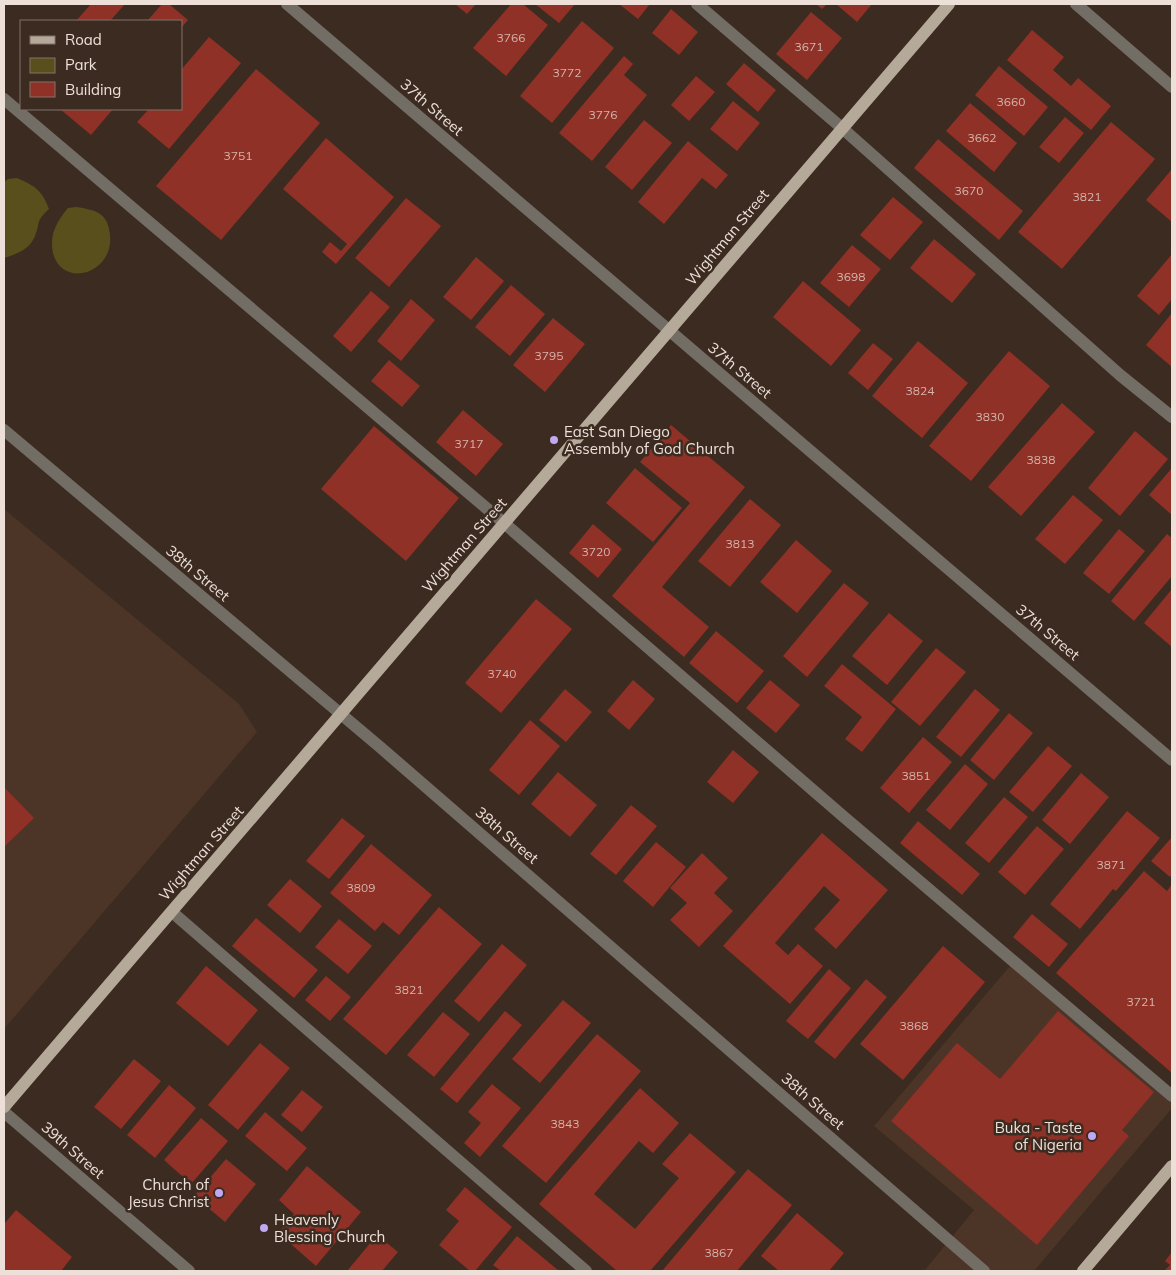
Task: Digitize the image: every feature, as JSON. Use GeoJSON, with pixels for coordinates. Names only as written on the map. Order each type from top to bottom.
{"type":"FeatureCollection","features":[{"type":"Feature","properties":{"kind":"main road","name":"Wightman Street"},"geometry":{"type":"LineString","coordinates":[[4,1107],[949,4]]}},
{"type":"Feature","properties":{"kind":"main road"},"geometry":{"type":"LineString","coordinates":[[1083,1271],[1172,1166]]}},
{"type":"Feature","properties":{"kind":"street","name":"37th Street"},"geometry":{"type":"LineString","coordinates":[[287,4],[1172,760]]}},
{"type":"Feature","properties":{"kind":"street"},"geometry":{"type":"LineString","coordinates":[[697,4],[842,128],[1120,375],[1172,417]]}},
{"type":"Feature","properties":{"kind":"street"},"geometry":{"type":"LineString","coordinates":[[1076,4],[1172,87]]}},
{"type":"Feature","properties":{"kind":"street"},"geometry":{"type":"LineString","coordinates":[[4,99],[504,523],[844,817],[1172,1096]]}},
{"type":"Feature","properties":{"kind":"street","name":"38th Street"},"geometry":{"type":"LineString","coordinates":[[4,430],[341,714],[984,1271]]}},
{"type":"Feature","properties":{"kind":"street"},"geometry":{"type":"LineString","coordinates":[[172,912],[586,1271]]}},
{"type":"Feature","properties":{"kind":"street","name":"39th Street"},"geometry":{"type":"LineString","coordinates":[[4,1112],[189,1271]]}},
{"type":"Feature","properties":{"kind":"shaded area"},"geometry":{"type":"Polygon","coordinates":[[[4,509],[239,704],[257,732],[4,1029],[4,509]]]}},
{"type":"Feature","properties":{"kind":"shaded area"},"geometry":{"type":"Polygon","coordinates":[[[1010,966],[1172,1103],[1172,1108],[1034,1271],[924,1271],[974,1210],[874,1126],[1010,966]]]}},
{"type":"Feature","properties":{"kind":"green space"},"geometry":{"type":"Polygon","coordinates":[[[17,178],[37,189],[44,197],[49,209],[40,219],[33,241],[18,253],[4,258],[4,182],[8,179],[17,178]]]}},
{"type":"Feature","properties":{"kind":"green space"},"geometry":{"type":"Polygon","coordinates":[[[76,207],[95,211],[103,217],[107,221],[110,235],[109,248],[104,259],[96,267],[86,272],[76,273],[66,271],[58,264],[53,253],[52,240],[60,218],[68,208],[76,207]]]}},
{"type":"Feature","properties":{"kind":"building"},"geometry":{"type":"Polygon","coordinates":[[[91,4],[125,4],[111,20],[77,20],[91,4]]]}},
{"type":"Feature","properties":{"kind":"building"},"geometry":{"type":"Polygon","coordinates":[[[162,4],[169,4],[188,20],[182,27],[182,20],[148,20],[162,4]]]}},
{"type":"Feature","properties":{"kind":"building"},"geometry":{"type":"Polygon","coordinates":[[[455,4],[476,4],[467,14],[455,4]]]}},
{"type":"Feature","properties":{"kind":"building"},"geometry":{"type":"Polygon","coordinates":[[[511,4],[523,4],[548,25],[506,76],[473,48],[511,4]]]}},
{"type":"Feature","properties":{"kind":"building"},"geometry":{"type":"Polygon","coordinates":[[[535,4],[575,4],[559,23],[535,4]]]}},
{"type":"Feature","properties":{"kind":"building"},"geometry":{"type":"Polygon","coordinates":[[[619,4],[650,4],[638,19],[619,4]]]}},
{"type":"Feature","properties":{"kind":"building"},"geometry":{"type":"Polygon","coordinates":[[[816,4],[827,4],[822,9],[816,4]]]}},
{"type":"Feature","properties":{"kind":"building"},"geometry":{"type":"Polygon","coordinates":[[[836,4],[872,4],[857,22],[836,4]]]}},
{"type":"Feature","properties":{"kind":"building"},"geometry":{"type":"Polygon","coordinates":[[[671,9],[698,32],[679,55],[652,33],[671,9]]]}},
{"type":"Feature","properties":{"kind":"building"},"geometry":{"type":"Polygon","coordinates":[[[811,12],[842,38],[807,80],[776,54],[811,12]]]}},
{"type":"Feature","properties":{"kind":"building"},"geometry":{"type":"Polygon","coordinates":[[[582,21],[614,48],[552,123],[520,96],[582,21]]]}},
{"type":"Feature","properties":{"kind":"building"},"geometry":{"type":"Polygon","coordinates":[[[1032,30],[1064,57],[1053,70],[1071,86],[1078,78],[1111,106],[1091,130],[1007,60],[1032,30]]]}},
{"type":"Feature","properties":{"kind":"building"},"geometry":{"type":"Polygon","coordinates":[[[209,37],[241,63],[169,149],[137,122],[148,110],[182,110],[182,69],[209,37]]]}},
{"type":"Feature","properties":{"kind":"building"},"geometry":{"type":"Polygon","coordinates":[[[624,56],[633,64],[624,75],[647,95],[592,161],[559,133],[624,56]]]}},
{"type":"Feature","properties":{"kind":"building"},"geometry":{"type":"Polygon","coordinates":[[[744,63],[776,90],[758,112],[726,84],[744,63]]]}},
{"type":"Feature","properties":{"kind":"building"},"geometry":{"type":"Polygon","coordinates":[[[999,66],[1048,107],[1024,136],[975,95],[999,66]]]}},
{"type":"Feature","properties":{"kind":"building"},"geometry":{"type":"Polygon","coordinates":[[[256,69],[320,123],[221,240],[156,186],[256,69]]]}},
{"type":"Feature","properties":{"kind":"building"},"geometry":{"type":"Polygon","coordinates":[[[696,76],[715,92],[689,121],[671,105],[696,76]]]}},
{"type":"Feature","properties":{"kind":"building"},"geometry":{"type":"Polygon","coordinates":[[[733,101],[760,123],[737,151],[710,129],[733,101]]]}},
{"type":"Feature","properties":{"kind":"building"},"geometry":{"type":"Polygon","coordinates":[[[970,103],[1017,143],[994,172],[946,131],[970,103]]]}},
{"type":"Feature","properties":{"kind":"building"},"geometry":{"type":"Polygon","coordinates":[[[61,110],[112,110],[91,135],[61,110]]]}},
{"type":"Feature","properties":{"kind":"building"},"geometry":{"type":"Polygon","coordinates":[[[1065,117],[1084,133],[1059,163],[1039,147],[1065,117]]]}},
{"type":"Feature","properties":{"kind":"building"},"geometry":{"type":"Polygon","coordinates":[[[644,120],[672,143],[632,190],[605,167],[644,120]]]}},
{"type":"Feature","properties":{"kind":"building"},"geometry":{"type":"Polygon","coordinates":[[[1111,122],[1155,159],[1062,269],[1018,232],[1111,122]]]}},
{"type":"Feature","properties":{"kind":"building"},"geometry":{"type":"Polygon","coordinates":[[[326,138],[394,197],[336,264],[322,252],[330,242],[341,251],[347,244],[283,189],[326,138]]]}},
{"type":"Feature","properties":{"kind":"building"},"geometry":{"type":"Polygon","coordinates":[[[938,139],[1023,211],[999,240],[914,168],[938,139]]]}},
{"type":"Feature","properties":{"kind":"building"},"geometry":{"type":"Polygon","coordinates":[[[688,141],[728,175],[716,189],[702,178],[664,224],[638,202],[688,141]]]}},
{"type":"Feature","properties":{"kind":"building"},"geometry":{"type":"Polygon","coordinates":[[[1172,169],[1172,222],[1146,200],[1172,169]]]}},
{"type":"Feature","properties":{"kind":"building"},"geometry":{"type":"Polygon","coordinates":[[[893,197],[923,222],[890,260],[860,235],[893,197]]]}},
{"type":"Feature","properties":{"kind":"building"},"geometry":{"type":"Polygon","coordinates":[[[406,198],[441,226],[389,287],[355,258],[406,198]]]}},
{"type":"Feature","properties":{"kind":"building"},"geometry":{"type":"Polygon","coordinates":[[[934,239],[976,274],[952,303],[910,268],[934,239]]]}},
{"type":"Feature","properties":{"kind":"building"},"geometry":{"type":"Polygon","coordinates":[[[852,245],[881,269],[849,307],[820,283],[852,245]]]}},
{"type":"Feature","properties":{"kind":"building"},"geometry":{"type":"Polygon","coordinates":[[[1172,254],[1172,299],[1159,315],[1137,296],[1172,254]]]}},
{"type":"Feature","properties":{"kind":"building"},"geometry":{"type":"Polygon","coordinates":[[[476,257],[504,281],[471,320],[443,297],[476,257]]]}},
{"type":"Feature","properties":{"kind":"building"},"geometry":{"type":"Polygon","coordinates":[[[803,281],[861,330],[831,366],[773,317],[803,281]]]}},
{"type":"Feature","properties":{"kind":"building"},"geometry":{"type":"Polygon","coordinates":[[[511,285],[545,314],[510,356],[475,327],[511,285]]]}},
{"type":"Feature","properties":{"kind":"building"},"geometry":{"type":"Polygon","coordinates":[[[371,291],[390,307],[351,352],[333,336],[371,291]]]}},
{"type":"Feature","properties":{"kind":"building"},"geometry":{"type":"Polygon","coordinates":[[[411,299],[435,320],[401,361],[377,341],[411,299]]]}},
{"type":"Feature","properties":{"kind":"building"},"geometry":{"type":"Polygon","coordinates":[[[1172,313],[1172,367],[1146,345],[1172,313]]]}},
{"type":"Feature","properties":{"kind":"building"},"geometry":{"type":"Polygon","coordinates":[[[553,318],[585,344],[545,392],[513,365],[553,318]]]}},
{"type":"Feature","properties":{"kind":"building"},"geometry":{"type":"Polygon","coordinates":[[[918,341],[968,383],[922,438],[872,396],[918,341]]]}},
{"type":"Feature","properties":{"kind":"building"},"geometry":{"type":"Polygon","coordinates":[[[873,343],[893,359],[868,390],[848,373],[873,343]]]}},
{"type":"Feature","properties":{"kind":"building"},"geometry":{"type":"Polygon","coordinates":[[[1009,351],[1050,386],[971,481],[929,446],[1009,351]]]}},
{"type":"Feature","properties":{"kind":"building"},"geometry":{"type":"Polygon","coordinates":[[[389,360],[420,386],[402,407],[371,381],[389,360]]]}},
{"type":"Feature","properties":{"kind":"building"},"geometry":{"type":"Polygon","coordinates":[[[1062,403],[1095,432],[1021,516],[988,487],[1062,403]]]}},
{"type":"Feature","properties":{"kind":"building"},"geometry":{"type":"Polygon","coordinates":[[[463,410],[503,444],[476,476],[436,442],[463,410]]]}},
{"type":"Feature","properties":{"kind":"building"},"geometry":{"type":"Polygon","coordinates":[[[671,425],[745,487],[662,587],[709,627],[684,657],[612,596],[690,503],[640,462],[671,425]]]}},
{"type":"Feature","properties":{"kind":"building"},"geometry":{"type":"Polygon","coordinates":[[[374,426],[459,498],[406,561],[321,489],[374,426]]]}},
{"type":"Feature","properties":{"kind":"building"},"geometry":{"type":"Polygon","coordinates":[[[1135,431],[1168,459],[1120,516],[1088,488],[1135,431]]]}},
{"type":"Feature","properties":{"kind":"building"},"geometry":{"type":"Polygon","coordinates":[[[635,468],[682,508],[653,542],[606,503],[635,468]]]}},
{"type":"Feature","properties":{"kind":"building"},"geometry":{"type":"Polygon","coordinates":[[[1172,468],[1172,515],[1149,495],[1172,468]]]}},
{"type":"Feature","properties":{"kind":"building"},"geometry":{"type":"Polygon","coordinates":[[[1073,495],[1103,520],[1065,564],[1035,539],[1073,495]]]}},
{"type":"Feature","properties":{"kind":"building"},"geometry":{"type":"Polygon","coordinates":[[[750,499],[781,525],[730,587],[698,561],[750,499]]]}},
{"type":"Feature","properties":{"kind":"building"},"geometry":{"type":"Polygon","coordinates":[[[593,524],[622,549],[598,578],[569,553],[593,524]]]}},
{"type":"Feature","properties":{"kind":"building"},"geometry":{"type":"Polygon","coordinates":[[[1119,529],[1145,551],[1109,594],[1083,573],[1119,529]]]}},
{"type":"Feature","properties":{"kind":"building"},"geometry":{"type":"Polygon","coordinates":[[[1167,534],[1172,538],[1172,576],[1134,621],[1111,601],[1167,534]]]}},
{"type":"Feature","properties":{"kind":"building"},"geometry":{"type":"Polygon","coordinates":[[[796,540],[832,571],[797,613],[760,582],[796,540]]]}},
{"type":"Feature","properties":{"kind":"building"},"geometry":{"type":"Polygon","coordinates":[[[844,583],[869,603],[807,677],[783,656],[844,583]]]}},
{"type":"Feature","properties":{"kind":"building"},"geometry":{"type":"Polygon","coordinates":[[[1172,589],[1172,647],[1144,623],[1172,589]]]}},
{"type":"Feature","properties":{"kind":"building"},"geometry":{"type":"Polygon","coordinates":[[[536,599],[572,629],[501,713],[465,683],[536,599]]]}},
{"type":"Feature","properties":{"kind":"building"},"geometry":{"type":"Polygon","coordinates":[[[889,613],[923,641],[887,685],[852,656],[889,613]]]}},
{"type":"Feature","properties":{"kind":"building"},"geometry":{"type":"Polygon","coordinates":[[[716,631],[764,671],[737,703],[689,663],[716,631]]]}},
{"type":"Feature","properties":{"kind":"building"},"geometry":{"type":"Polygon","coordinates":[[[936,648],[966,672],[920,726],[891,702],[936,648]]]}},
{"type":"Feature","properties":{"kind":"building"},"geometry":{"type":"Polygon","coordinates":[[[842,664],[896,709],[862,752],[845,739],[862,717],[824,686],[842,664]]]}},
{"type":"Feature","properties":{"kind":"building"},"geometry":{"type":"Polygon","coordinates":[[[633,680],[655,699],[629,730],[607,711],[633,680]]]}},
{"type":"Feature","properties":{"kind":"building"},"geometry":{"type":"Polygon","coordinates":[[[770,680],[800,705],[776,733],[746,708],[770,680]]]}},
{"type":"Feature","properties":{"kind":"building"},"geometry":{"type":"Polygon","coordinates":[[[565,689],[592,712],[566,742],[539,720],[565,689]]]}},
{"type":"Feature","properties":{"kind":"building"},"geometry":{"type":"Polygon","coordinates":[[[975,689],[1000,710],[961,757],[936,737],[975,689]]]}},
{"type":"Feature","properties":{"kind":"building"},"geometry":{"type":"Polygon","coordinates":[[[1009,713],[1033,733],[994,780],[970,760],[1009,713]]]}},
{"type":"Feature","properties":{"kind":"building"},"geometry":{"type":"Polygon","coordinates":[[[530,720],[560,746],[519,795],[489,770],[530,720]]]}},
{"type":"Feature","properties":{"kind":"building"},"geometry":{"type":"Polygon","coordinates":[[[923,737],[952,762],[909,813],[880,788],[923,737]]]}},
{"type":"Feature","properties":{"kind":"building"},"geometry":{"type":"Polygon","coordinates":[[[1048,746],[1072,766],[1033,812],[1009,792],[1048,746]]]}},
{"type":"Feature","properties":{"kind":"building"},"geometry":{"type":"Polygon","coordinates":[[[733,750],[759,772],[733,803],[707,782],[733,750]]]}},
{"type":"Feature","properties":{"kind":"building"},"geometry":{"type":"Polygon","coordinates":[[[965,764],[988,784],[950,830],[926,810],[965,764]]]}},
{"type":"Feature","properties":{"kind":"building"},"geometry":{"type":"Polygon","coordinates":[[[558,772],[597,805],[570,837],[531,804],[558,772]]]}},
{"type":"Feature","properties":{"kind":"building"},"geometry":{"type":"Polygon","coordinates":[[[1081,773],[1109,797],[1070,844],[1042,820],[1081,773]]]}},
{"type":"Feature","properties":{"kind":"building"},"geometry":{"type":"Polygon","coordinates":[[[4,787],[34,818],[4,847],[4,787]]]}},
{"type":"Feature","properties":{"kind":"building"},"geometry":{"type":"Polygon","coordinates":[[[1004,797],[1028,817],[989,863],[965,843],[1004,797]]]}},
{"type":"Feature","properties":{"kind":"building"},"geometry":{"type":"Polygon","coordinates":[[[631,805],[657,826],[616,875],[590,854],[631,805]]]}},
{"type":"Feature","properties":{"kind":"building"},"geometry":{"type":"Polygon","coordinates":[[[1127,811],[1160,838],[1116,891],[1113,889],[1080,929],[1050,904],[1127,811]]]}},
{"type":"Feature","properties":{"kind":"building"},"geometry":{"type":"Polygon","coordinates":[[[342,818],[365,836],[329,879],[306,861],[342,818]]]}},
{"type":"Feature","properties":{"kind":"building"},"geometry":{"type":"Polygon","coordinates":[[[918,821],[980,874],[962,895],[900,843],[918,821]]]}},
{"type":"Feature","properties":{"kind":"building"},"geometry":{"type":"Polygon","coordinates":[[[1037,826],[1064,849],[1025,895],[998,872],[1037,826]]]}},
{"type":"Feature","properties":{"kind":"building"},"geometry":{"type":"Polygon","coordinates":[[[822,833],[888,890],[836,949],[814,929],[840,900],[824,886],[775,943],[788,955],[798,944],[823,966],[790,1004],[723,946],[822,833]]]}},
{"type":"Feature","properties":{"kind":"building"},"geometry":{"type":"Polygon","coordinates":[[[1172,837],[1172,874],[1170,877],[1151,861],[1172,837]]]}},
{"type":"Feature","properties":{"kind":"building"},"geometry":{"type":"Polygon","coordinates":[[[656,842],[686,867],[653,907],[623,881],[656,842]]]}},
{"type":"Feature","properties":{"kind":"building"},"geometry":{"type":"Polygon","coordinates":[[[371,844],[432,895],[399,935],[383,922],[375,931],[330,893],[371,844]]]}},
{"type":"Feature","properties":{"kind":"building"},"geometry":{"type":"Polygon","coordinates":[[[702,853],[728,878],[714,893],[733,911],[699,947],[670,920],[687,903],[670,888],[702,853]]]}},
{"type":"Feature","properties":{"kind":"building"},"geometry":{"type":"Polygon","coordinates":[[[1144,871],[1167,891],[1172,884],[1172,1073],[1056,973],[1144,871]]]}},
{"type":"Feature","properties":{"kind":"building"},"geometry":{"type":"Polygon","coordinates":[[[290,879],[322,906],[300,933],[267,905],[290,879]]]}},
{"type":"Feature","properties":{"kind":"building"},"geometry":{"type":"Polygon","coordinates":[[[439,907],[482,944],[386,1055],[343,1019],[439,907]]]}},
{"type":"Feature","properties":{"kind":"building"},"geometry":{"type":"Polygon","coordinates":[[[1032,914],[1068,944],[1049,967],[1013,937],[1032,914]]]}},
{"type":"Feature","properties":{"kind":"building"},"geometry":{"type":"Polygon","coordinates":[[[256,918],[318,970],[294,998],[232,946],[256,918]]]}},
{"type":"Feature","properties":{"kind":"building"},"geometry":{"type":"Polygon","coordinates":[[[339,919],[372,946],[348,974],[315,947],[339,919]]]}},
{"type":"Feature","properties":{"kind":"building"},"geometry":{"type":"Polygon","coordinates":[[[502,944],[527,965],[479,1022],[454,1001],[502,944]]]}},
{"type":"Feature","properties":{"kind":"building"},"geometry":{"type":"Polygon","coordinates":[[[943,946],[985,982],[903,1080],[860,1044],[943,946]]]}},
{"type":"Feature","properties":{"kind":"building"},"geometry":{"type":"Polygon","coordinates":[[[206,966],[258,1010],[228,1046],[176,1003],[206,966]]]}},
{"type":"Feature","properties":{"kind":"building"},"geometry":{"type":"Polygon","coordinates":[[[829,969],[851,988],[808,1039],[786,1021],[829,969]]]}},
{"type":"Feature","properties":{"kind":"building"},"geometry":{"type":"Polygon","coordinates":[[[326,976],[351,997],[330,1021],[305,1000],[326,976]]]}},
{"type":"Feature","properties":{"kind":"building"},"geometry":{"type":"Polygon","coordinates":[[[866,979],[887,997],[835,1059],[814,1042],[866,979]]]}},
{"type":"Feature","properties":{"kind":"building"},"geometry":{"type":"Polygon","coordinates":[[[563,1000],[591,1023],[540,1083],[512,1059],[563,1000]]]}},
{"type":"Feature","properties":{"kind":"building"},"geometry":{"type":"Polygon","coordinates":[[[505,1011],[522,1025],[457,1103],[440,1089],[505,1011]]]}},
{"type":"Feature","properties":{"kind":"building"},"geometry":{"type":"Polygon","coordinates":[[[1058,1011],[1154,1092],[1122,1130],[1129,1136],[1037,1245],[891,1121],[957,1043],[1000,1079],[1058,1011]]]}},
{"type":"Feature","properties":{"kind":"building"},"geometry":{"type":"Polygon","coordinates":[[[443,1012],[470,1034],[434,1077],[407,1055],[443,1012]]]}},
{"type":"Feature","properties":{"kind":"building"},"geometry":{"type":"Polygon","coordinates":[[[597,1034],[641,1071],[546,1183],[502,1146],[597,1034]]]}},
{"type":"Feature","properties":{"kind":"building"},"geometry":{"type":"Polygon","coordinates":[[[260,1043],[290,1068],[238,1130],[208,1105],[260,1043]]]}},
{"type":"Feature","properties":{"kind":"building"},"geometry":{"type":"Polygon","coordinates":[[[134,1059],[161,1081],[121,1129],[94,1107],[134,1059]]]}},
{"type":"Feature","properties":{"kind":"building"},"geometry":{"type":"Polygon","coordinates":[[[492,1084],[521,1108],[480,1157],[464,1143],[481,1123],[468,1112],[492,1084]]]}},
{"type":"Feature","properties":{"kind":"building"},"geometry":{"type":"Polygon","coordinates":[[[169,1085],[196,1108],[155,1158],[127,1135],[169,1085]]]}},
{"type":"Feature","properties":{"kind":"building"},"geometry":{"type":"Polygon","coordinates":[[[640,1088],[679,1123],[653,1153],[639,1141],[594,1194],[635,1229],[679,1178],[662,1164],[690,1133],[736,1172],[650,1271],[617,1271],[539,1204],[640,1088]]]}},
{"type":"Feature","properties":{"kind":"building"},"geometry":{"type":"Polygon","coordinates":[[[302,1090],[323,1107],[302,1132],[281,1115],[302,1090]]]}},
{"type":"Feature","properties":{"kind":"building"},"geometry":{"type":"Polygon","coordinates":[[[265,1112],[307,1148],[287,1171],[245,1136],[265,1112]]]}},
{"type":"Feature","properties":{"kind":"building"},"geometry":{"type":"Polygon","coordinates":[[[201,1118],[228,1141],[191,1184],[164,1160],[201,1118]]]}},
{"type":"Feature","properties":{"kind":"building"},"geometry":{"type":"Polygon","coordinates":[[[226,1159],[256,1184],[225,1222],[194,1196],[226,1159]]]}},
{"type":"Feature","properties":{"kind":"building"},"geometry":{"type":"Polygon","coordinates":[[[307,1166],[361,1212],[316,1266],[278,1233],[294,1214],[279,1200],[307,1166]]]}},
{"type":"Feature","properties":{"kind":"building"},"geometry":{"type":"Polygon","coordinates":[[[748,1169],[792,1205],[737,1271],[662,1271],[748,1169]]]}},
{"type":"Feature","properties":{"kind":"building"},"geometry":{"type":"Polygon","coordinates":[[[465,1187],[512,1227],[475,1271],[470,1271],[439,1245],[459,1221],[446,1210],[465,1187]]]}},
{"type":"Feature","properties":{"kind":"building"},"geometry":{"type":"Polygon","coordinates":[[[16,1210],[72,1257],[61,1271],[4,1271],[4,1224],[16,1210]]]}},
{"type":"Feature","properties":{"kind":"building"},"geometry":{"type":"Polygon","coordinates":[[[797,1213],[844,1253],[829,1271],[779,1271],[761,1256],[797,1213]]]}},
{"type":"Feature","properties":{"kind":"building"},"geometry":{"type":"Polygon","coordinates":[[[377,1235],[398,1252],[382,1271],[347,1271],[377,1235]]]}},
{"type":"Feature","properties":{"kind":"building"},"geometry":{"type":"Polygon","coordinates":[[[517,1236],[559,1271],[501,1271],[493,1265],[517,1236]]]}},
{"type":"Feature","properties":{"kind":"building"},"geometry":{"type":"Polygon","coordinates":[[[1172,1252],[1172,1271],[1164,1271],[1170,1265],[1165,1261],[1172,1252]]]}},
{"type":"Feature","properties":{"kind":"place","name":"East San Diego Assembly of God Church"},"geometry":{"type":"Point","coordinates":[554,440]}},
{"type":"Feature","properties":{"kind":"place","name":"Buka - Taste of Nigeria"},"geometry":{"type":"Point","coordinates":[1092,1136]}},
{"type":"Feature","properties":{"kind":"place","name":"Church of Jesus Christ"},"geometry":{"type":"Point","coordinates":[219,1193]}},
{"type":"Feature","properties":{"kind":"place","name":"Heavenly Blessing Church"},"geometry":{"type":"Point","coordinates":[264,1228]}}]}
